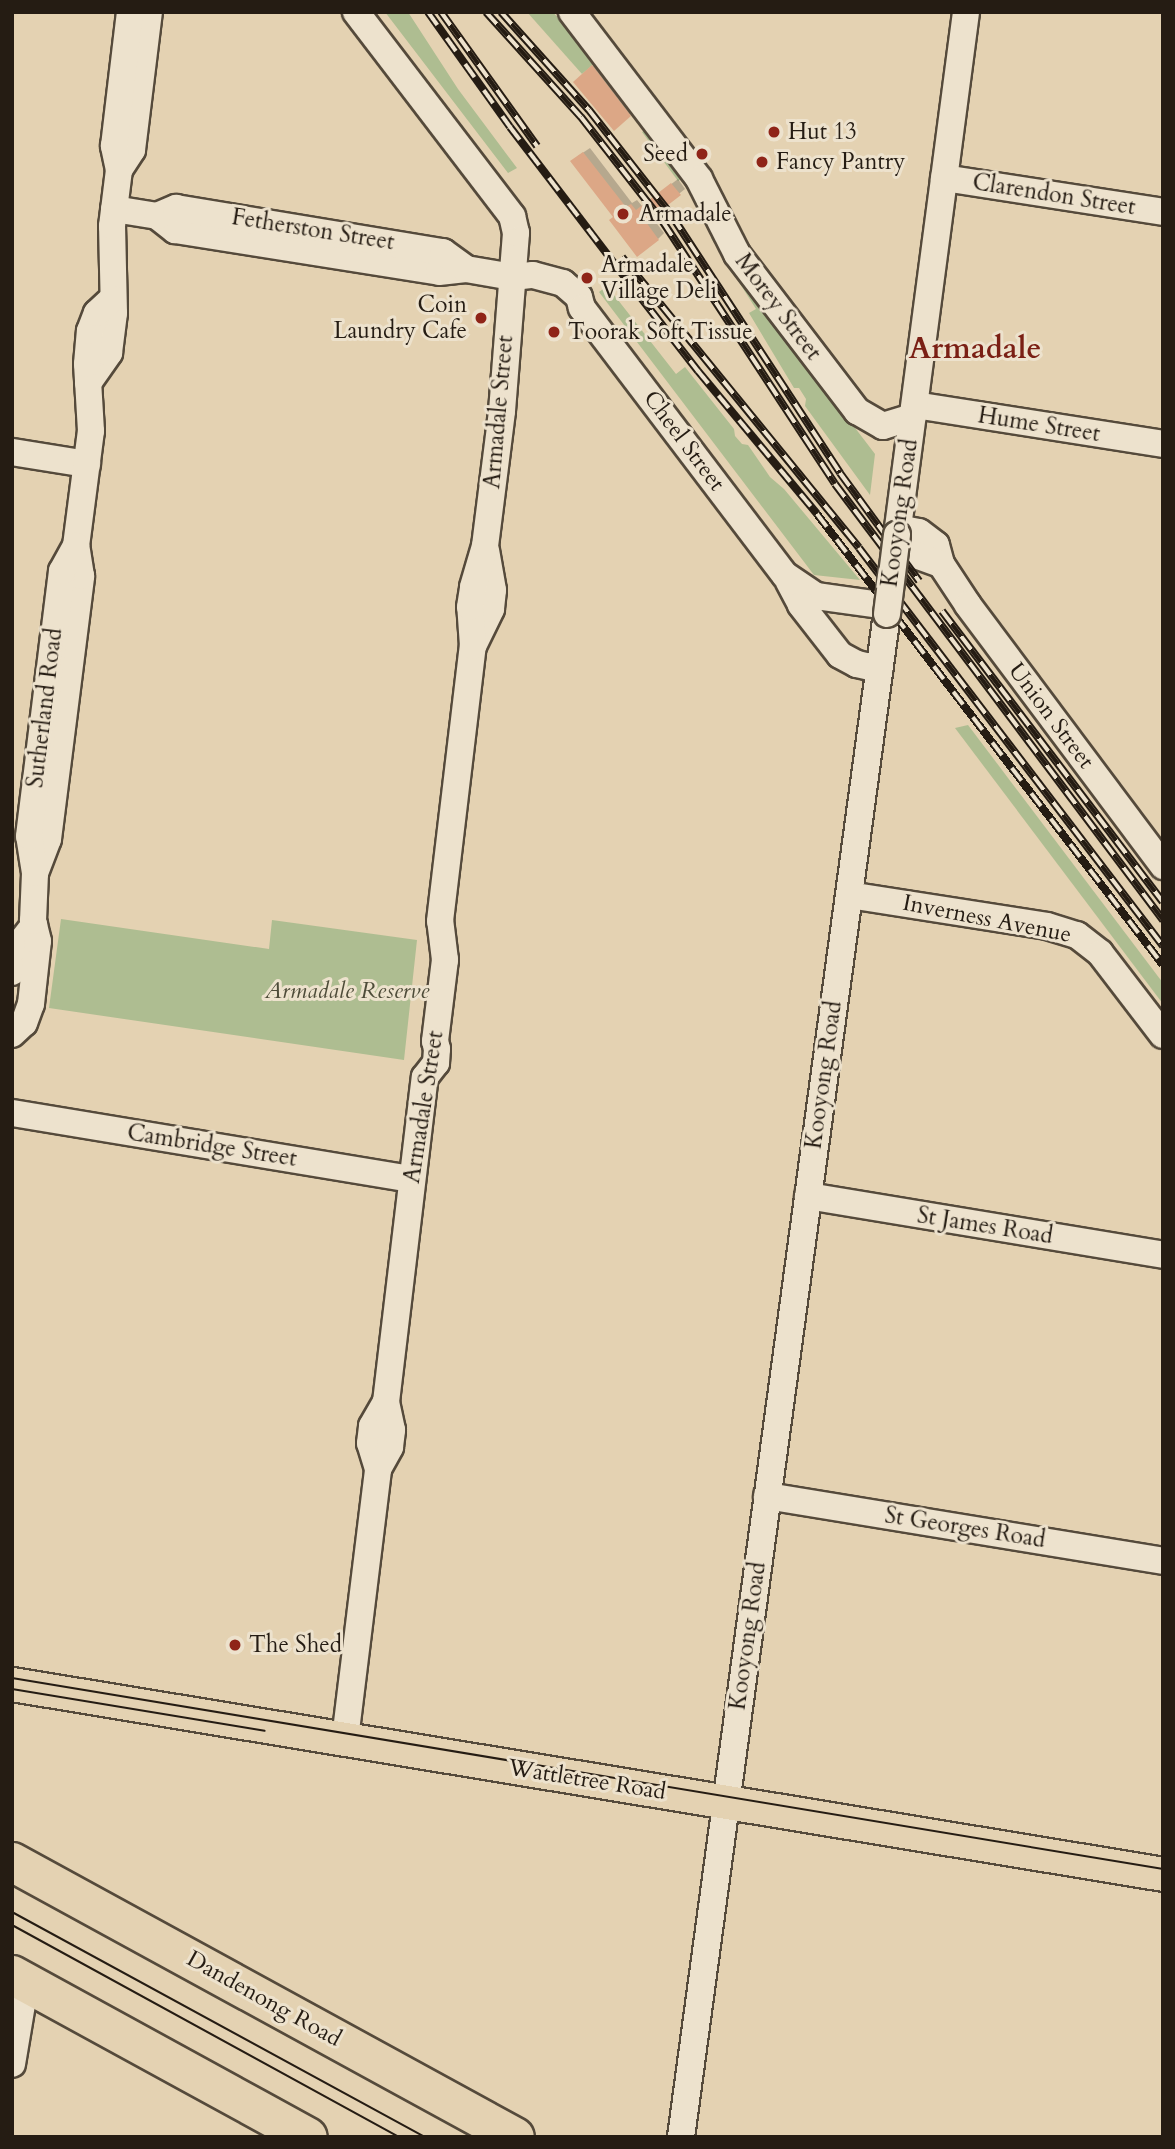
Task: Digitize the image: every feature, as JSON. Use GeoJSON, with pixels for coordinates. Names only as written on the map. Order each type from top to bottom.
{"type":"FeatureCollection","features":[{"type":"Feature","properties":{"kind":"highway","name":"Dandenong Road"},"geometry":{"type":"LineString","coordinates":[[12,1862],[515,2137]]}},
{"type":"Feature","properties":{"kind":"highway"},"geometry":{"type":"LineString","coordinates":[[22,1980],[297,2134]]}},
{"type":"Feature","properties":{"kind":"main road","name":"Wattletree Road"},"geometry":{"type":"LineString","coordinates":[[12,1684],[1163,1874]]}},
{"type":"Feature","properties":{"kind":"street","name":"Sutherland Road"},"geometry":{"type":"LineString","coordinates":[[12,1034],[24,1023],[30,1010],[38,945],[34,925],[35,873],[48,839],[73,647],[81,576],[76,546],[91,431],[88,383],[109,353],[114,313],[114,209],[119,170],[114,146],[130,12]]}},
{"type":"Feature","properties":{"kind":"street","name":"Sutherland Road"},"geometry":{"type":"LineString","coordinates":[[119,170],[132,150],[149,12]]}},
{"type":"Feature","properties":{"kind":"street"},"geometry":{"type":"LineString","coordinates":[[356,12],[512,216],[516,233],[513,277]]}},
{"type":"Feature","properties":{"kind":"street","name":"Morey Street"},"geometry":{"type":"LineString","coordinates":[[572,12],[699,179],[737,254],[857,411],[883,426],[914,411]]}},
{"type":"Feature","properties":{"kind":"street","name":"Kooyong Road"},"geometry":{"type":"LineString","coordinates":[[681,2137],[849,895],[885,608],[900,542],[914,411],[966,12]]}},
{"type":"Feature","properties":{"kind":"street","name":"Clarendon Street"},"geometry":{"type":"LineString","coordinates":[[944,178],[1163,212]]}},
{"type":"Feature","properties":{"kind":"street","name":"Fetherston Street"},"geometry":{"type":"LineString","coordinates":[[114,209],[157,216],[175,230],[272,235],[364,250],[439,272],[466,270],[513,277]]}},
{"type":"Feature","properties":{"kind":"street","name":"Cheel Street"},"geometry":{"type":"LineString","coordinates":[[513,277],[528,286],[556,291],[569,303],[582,308],[785,575],[801,605],[840,655],[857,664],[879,669]]}},
{"type":"Feature","properties":{"kind":"street","name":"Armadale Street"},"geometry":{"type":"LineString","coordinates":[[345,1739],[378,1469],[390,1447],[392,1430],[386,1402],[425,1077],[436,1063],[438,1049],[435,1041],[445,960],[440,921],[473,646],[491,608],[493,590],[485,546],[502,411],[513,277]]}},
{"type":"Feature","properties":{"kind":"street","name":"Hume Street"},"geometry":{"type":"LineString","coordinates":[[914,411],[1163,444]]}},
{"type":"Feature","properties":{"kind":"street"},"geometry":{"type":"LineString","coordinates":[[12,452],[87,464]]}},
{"type":"Feature","properties":{"kind":"street","name":"Union Street"},"geometry":{"type":"LineString","coordinates":[[900,542],[941,564],[968,605],[1163,866]]}},
{"type":"Feature","properties":{"kind":"street","name":"Cheel Street"},"geometry":{"type":"LineString","coordinates":[[785,575],[816,596],[885,608]]}},
{"type":"Feature","properties":{"kind":"street","name":"Inverness Avenue"},"geometry":{"type":"LineString","coordinates":[[849,895],[1047,926],[1077,934],[1100,953],[1163,1035]]}},
{"type":"Feature","properties":{"kind":"street"},"geometry":{"type":"LineString","coordinates":[[12,972],[17,947],[34,925]]}},
{"type":"Feature","properties":{"kind":"street","name":"Cambridge Street"},"geometry":{"type":"LineString","coordinates":[[12,1113],[412,1179]]}},
{"type":"Feature","properties":{"kind":"street","name":"St James Road"},"geometry":{"type":"LineString","coordinates":[[808,1196],[1163,1255]]}},
{"type":"Feature","properties":{"kind":"street","name":"St Georges Road"},"geometry":{"type":"LineString","coordinates":[[767,1496],[1163,1561]]}},
{"type":"Feature","properties":{"kind":"street"},"geometry":{"type":"LineString","coordinates":[[12,2064],[22,2004],[22,1980]]}},
{"type":"Feature","properties":{"kind":"green space"},"geometry":{"type":"Polygon","coordinates":[[[385,12],[408,12],[458,89],[517,168],[508,173],[385,12]]]}},
{"type":"Feature","properties":{"kind":"green space"},"geometry":{"type":"Polygon","coordinates":[[[527,12],[553,12],[595,63],[582,74],[527,12]]]}},
{"type":"Feature","properties":{"kind":"green space"},"geometry":{"type":"Polygon","coordinates":[[[645,130],[681,179],[678,181],[642,132],[645,130]]]}},
{"type":"Feature","properties":{"kind":"green space"},"geometry":{"type":"Polygon","coordinates":[[[713,236],[735,271],[875,454],[870,495],[805,406],[806,399],[799,388],[794,388],[749,313],[756,309],[711,238],[713,236]]]}},
{"type":"Feature","properties":{"kind":"green space"},"geometry":{"type":"Polygon","coordinates":[[[607,286],[676,374],[685,367],[734,429],[735,436],[742,444],[748,445],[770,477],[784,489],[860,580],[814,575],[599,292],[607,286]]]}},
{"type":"Feature","properties":{"kind":"green space"},"geometry":{"type":"Polygon","coordinates":[[[968,725],[1163,983],[1163,1004],[955,728],[968,725]]]}},
{"type":"Feature","properties":{"kind":"green space","name":"Armadale Reserve"},"geometry":{"type":"Polygon","coordinates":[[[61,919],[269,949],[272,920],[417,940],[404,1060],[49,1008],[61,919]]]}},
{"type":"Feature","properties":{"kind":"building"},"geometry":{"type":"Polygon","coordinates":[[[592,65],[631,116],[614,131],[573,82],[592,65]]]}},
{"type":"Feature","properties":{"kind":"building"},"geometry":{"type":"Polygon","coordinates":[[[583,152],[626,207],[631,204],[636,210],[671,183],[681,195],[646,222],[659,240],[637,257],[609,220],[613,217],[570,161],[583,152]]]}},
{"type":"Feature","properties":{"kind":"tram line"},"geometry":{"type":"LineString","coordinates":[[12,1678],[1163,1869]]}},
{"type":"Feature","properties":{"kind":"tram line"},"geometry":{"type":"LineString","coordinates":[[12,1689],[265,1731]]}},
{"type":"Feature","properties":{"kind":"tram line"},"geometry":{"type":"LineString","coordinates":[[12,1912],[425,2137]]}},
{"type":"Feature","properties":{"kind":"tram line"},"geometry":{"type":"LineString","coordinates":[[12,1925],[400,2137]]}},
{"type":"Feature","properties":{"kind":"railway"},"geometry":{"type":"LineString","coordinates":[[428,12],[510,127],[631,285],[698,371],[817,514],[1163,965]]}},
{"type":"Feature","properties":{"kind":"railway"},"geometry":{"type":"LineString","coordinates":[[441,12],[537,146]]}},
{"type":"Feature","properties":{"kind":"railway"},"geometry":{"type":"LineString","coordinates":[[486,12],[581,117],[663,222],[835,484],[1163,920]]}},
{"type":"Feature","properties":{"kind":"railway"},"geometry":{"type":"LineString","coordinates":[[501,12],[589,110],[672,216],[840,473],[919,581]]}},
{"type":"Feature","properties":{"kind":"railway"},"geometry":{"type":"LineString","coordinates":[[622,257],[859,548],[1163,946]]}},
{"type":"Feature","properties":{"kind":"railway"},"geometry":{"type":"LineString","coordinates":[[942,611],[1163,902]]}},
{"type":"Feature","properties":{"kind":"place","name":"Hut 13"},"geometry":{"type":"Point","coordinates":[774,132]}},
{"type":"Feature","properties":{"kind":"place","name":"Seed"},"geometry":{"type":"Point","coordinates":[702,154]}},
{"type":"Feature","properties":{"kind":"place","name":"Fancy Pantry"},"geometry":{"type":"Point","coordinates":[762,162]}},
{"type":"Feature","properties":{"kind":"place","name":"Armadale"},"geometry":{"type":"Point","coordinates":[623,214]}},
{"type":"Feature","properties":{"kind":"place","name":"Armadale Village Deli"},"geometry":{"type":"Point","coordinates":[587,278]}},
{"type":"Feature","properties":{"kind":"place","name":"Coin Laundry Cafe"},"geometry":{"type":"Point","coordinates":[481,318]}},
{"type":"Feature","properties":{"kind":"place","name":"Toorak Soft Tissue"},"geometry":{"type":"Point","coordinates":[554,332]}},
{"type":"Feature","properties":{"kind":"place","name":"The Shed"},"geometry":{"type":"Point","coordinates":[235,1645]}},
{"type":"Feature","properties":{"kind":"district","name":"Armadale"},"geometry":{"type":"Point","coordinates":[975,349]}}]}
